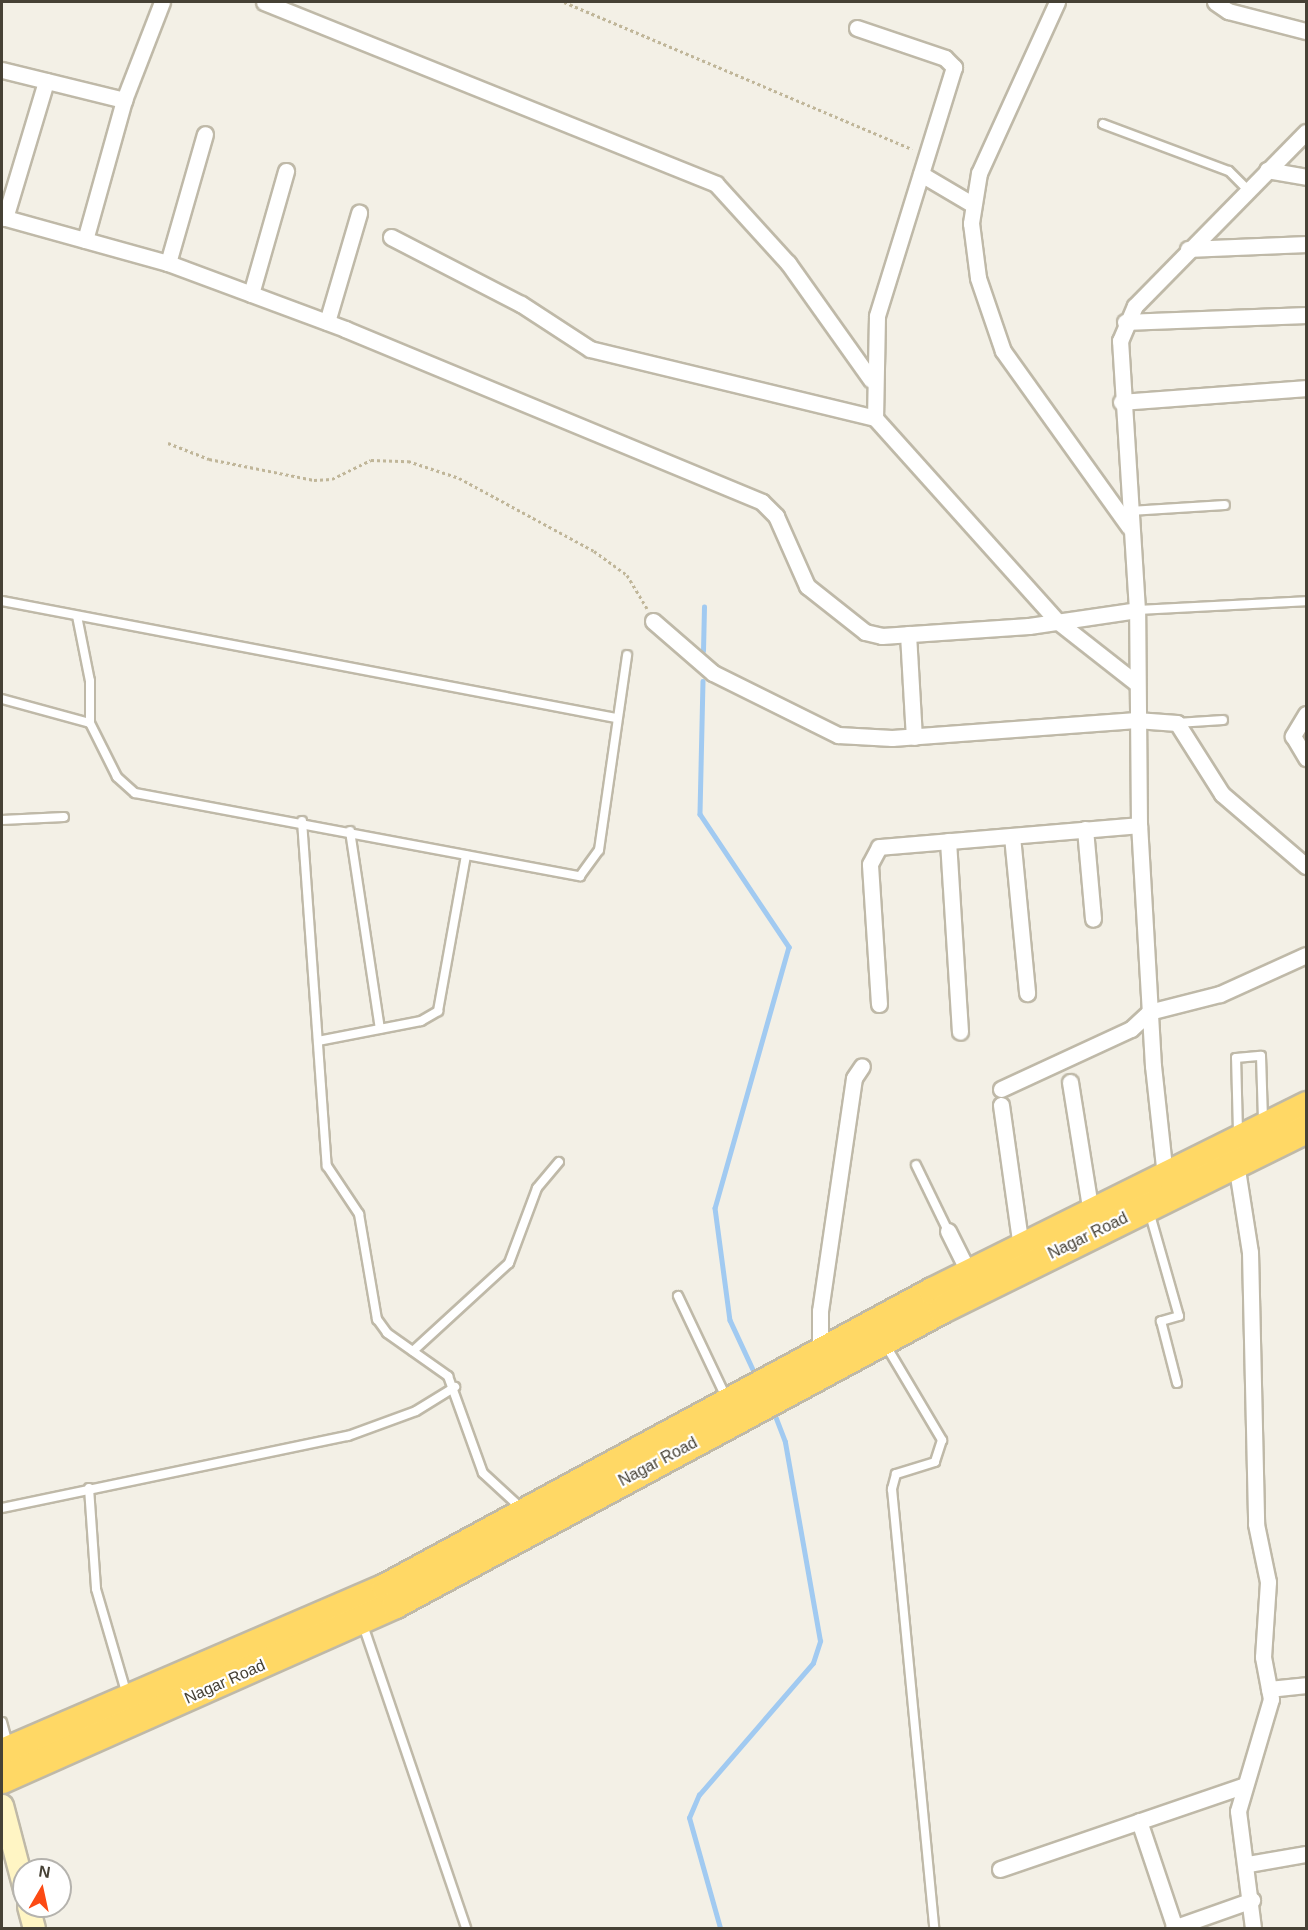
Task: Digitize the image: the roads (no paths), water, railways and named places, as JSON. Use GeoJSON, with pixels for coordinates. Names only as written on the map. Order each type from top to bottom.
{"type":"FeatureCollection","features":[{"type":"Feature","properties":{"kind":"highway","name":"Nagar Road"},"geometry":{"type":"LineString","coordinates":[[2,1779],[361,1620],[883,1340],[1148,1207],[1237,1151],[1264,1126],[1306,1105]]}},
{"type":"Feature","properties":{"kind":"highway","name":"Nagar Road"},"geometry":{"type":"LineString","coordinates":[[5,1750],[375,1592],[820,1351],[969,1273],[1165,1176],[1306,1129]]}},
{"type":"Feature","properties":{"kind":"main road"},"geometry":{"type":"LineString","coordinates":[[2,1805],[16,1858]]}},
{"type":"Feature","properties":{"kind":"street"},"geometry":{"type":"LineString","coordinates":[[85,240],[124,100],[162,2]]}},
{"type":"Feature","properties":{"kind":"street"},"geometry":{"type":"LineString","coordinates":[[264,2],[716,184],[788,263],[872,380]]}},
{"type":"Feature","properties":{"kind":"street"},"geometry":{"type":"LineString","coordinates":[[1057,2],[979,173],[972,204],[978,278],[1003,351],[1131,532]]}},
{"type":"Feature","properties":{"kind":"street"},"geometry":{"type":"LineString","coordinates":[[1215,2],[1228,11],[1306,31]]}},
{"type":"Feature","properties":{"kind":"street"},"geometry":{"type":"LineString","coordinates":[[857,28],[951,62],[954,76],[877,316],[872,380],[875,418]]}},
{"type":"Feature","properties":{"kind":"street"},"geometry":{"type":"LineString","coordinates":[[2,70],[124,100]]}},
{"type":"Feature","properties":{"kind":"street"},"geometry":{"type":"LineString","coordinates":[[46,81],[3,217],[168,263],[327,322],[762,502],[776,516],[807,586],[865,632],[908,634],[1057,621],[1137,610]]}},
{"type":"Feature","properties":{"kind":"street"},"geometry":{"type":"LineString","coordinates":[[1165,1176],[1149,1012],[1139,825],[1136,720],[1137,610],[1121,402],[1120,341],[1125,322],[1188,249],[1306,132]]}},
{"type":"Feature","properties":{"kind":"street"},"geometry":{"type":"LineString","coordinates":[[168,263],[205,134]]}},
{"type":"Feature","properties":{"kind":"street"},"geometry":{"type":"LineString","coordinates":[[1267,170],[1306,177]]}},
{"type":"Feature","properties":{"kind":"street"},"geometry":{"type":"LineString","coordinates":[[251,294],[286,171]]}},
{"type":"Feature","properties":{"kind":"street"},"geometry":{"type":"LineString","coordinates":[[921,174],[972,204]]}},
{"type":"Feature","properties":{"kind":"street"},"geometry":{"type":"LineString","coordinates":[[327,322],[359,213]]}},
{"type":"Feature","properties":{"kind":"street"},"geometry":{"type":"LineString","coordinates":[[390,237],[521,304],[590,349],[875,418],[992,555],[1036,593],[1057,621],[1136,683]]}},
{"type":"Feature","properties":{"kind":"street"},"geometry":{"type":"LineString","coordinates":[[1188,249],[1306,244]]}},
{"type":"Feature","properties":{"kind":"street"},"geometry":{"type":"LineString","coordinates":[[1125,322],[1306,315]]}},
{"type":"Feature","properties":{"kind":"street"},"geometry":{"type":"LineString","coordinates":[[1121,402],[1306,388]]}},
{"type":"Feature","properties":{"kind":"street"},"geometry":{"type":"LineString","coordinates":[[653,621],[713,673],[819,729],[914,737],[1136,720],[1177,723],[1222,794],[1306,867]]}},
{"type":"Feature","properties":{"kind":"street"},"geometry":{"type":"LineString","coordinates":[[908,634],[914,737]]}},
{"type":"Feature","properties":{"kind":"street"},"geometry":{"type":"LineString","coordinates":[[1306,714],[1293,736],[1306,758]]}},
{"type":"Feature","properties":{"kind":"street"},"geometry":{"type":"LineString","coordinates":[[879,1004],[873,852],[948,841],[1139,825]]}},
{"type":"Feature","properties":{"kind":"street"},"geometry":{"type":"LineString","coordinates":[[1085,829],[1093,919]]}},
{"type":"Feature","properties":{"kind":"street"},"geometry":{"type":"LineString","coordinates":[[1012,836],[1027,993]]}},
{"type":"Feature","properties":{"kind":"street"},"geometry":{"type":"LineString","coordinates":[[948,841],[960,1032]]}},
{"type":"Feature","properties":{"kind":"street"},"geometry":{"type":"LineString","coordinates":[[1001,1089],[1131,1029],[1149,1012],[1220,994],[1306,955]]}},
{"type":"Feature","properties":{"kind":"street"},"geometry":{"type":"LineString","coordinates":[[820,1351],[820,1311],[854,1078],[862,1066]]}},
{"type":"Feature","properties":{"kind":"street"},"geometry":{"type":"LineString","coordinates":[[1070,1082],[1091,1213]]}},
{"type":"Feature","properties":{"kind":"street"},"geometry":{"type":"LineString","coordinates":[[1001,1105],[1021,1247]]}},
{"type":"Feature","properties":{"kind":"street"},"geometry":{"type":"LineString","coordinates":[[1237,1151],[1251,1264],[1256,1524],[1268,1582],[1263,1657],[1269,1689],[1238,1822],[1248,1864],[1253,1929]]}},
{"type":"Feature","properties":{"kind":"street"},"geometry":{"type":"LineString","coordinates":[[948,1231],[969,1273]]}},
{"type":"Feature","properties":{"kind":"street"},"geometry":{"type":"LineString","coordinates":[[1269,1689],[1306,1685]]}},
{"type":"Feature","properties":{"kind":"street"},"geometry":{"type":"LineString","coordinates":[[1000,1869],[1245,1785]]}},
{"type":"Feature","properties":{"kind":"street"},"geometry":{"type":"LineString","coordinates":[[1139,1821],[1174,1928],[1252,1900]]}},
{"type":"Feature","properties":{"kind":"street"},"geometry":{"type":"LineString","coordinates":[[1248,1864],[1306,1854]]}},
{"type":"Feature","properties":{"kind":"lane"},"geometry":{"type":"LineString","coordinates":[[1103,124],[1229,171],[1248,190]]}},
{"type":"Feature","properties":{"kind":"lane"},"geometry":{"type":"LineString","coordinates":[[1129,511],[1225,505]]}},
{"type":"Feature","properties":{"kind":"lane"},"geometry":{"type":"LineString","coordinates":[[2,601],[616,718]]}},
{"type":"Feature","properties":{"kind":"lane"},"geometry":{"type":"LineString","coordinates":[[1137,610],[1306,601]]}},
{"type":"Feature","properties":{"kind":"lane"},"geometry":{"type":"LineString","coordinates":[[76,616],[90,681],[90,723],[117,777],[135,793],[302,821],[567,876],[588,872],[599,850],[616,718],[627,655]]}},
{"type":"Feature","properties":{"kind":"lane"},"geometry":{"type":"LineString","coordinates":[[2,699],[90,723]]}},
{"type":"Feature","properties":{"kind":"lane"},"geometry":{"type":"LineString","coordinates":[[1177,723],[1223,720]]}},
{"type":"Feature","properties":{"kind":"lane"},"geometry":{"type":"LineString","coordinates":[[2,820],[64,817]]}},
{"type":"Feature","properties":{"kind":"lane"},"geometry":{"type":"LineString","coordinates":[[302,821],[327,1166],[359,1214],[377,1319],[413,1351],[442,1371],[455,1387],[483,1473],[525,1511]]}},
{"type":"Feature","properties":{"kind":"lane"},"geometry":{"type":"LineString","coordinates":[[350,831],[380,1029]]}},
{"type":"Feature","properties":{"kind":"lane"},"geometry":{"type":"LineString","coordinates":[[318,1041],[421,1021],[438,1011],[466,855]]}},
{"type":"Feature","properties":{"kind":"lane"},"geometry":{"type":"LineString","coordinates":[[1237,1151],[1236,1058],[1261,1056],[1264,1126]]}},
{"type":"Feature","properties":{"kind":"lane"},"geometry":{"type":"LineString","coordinates":[[413,1351],[510,1263],[537,1188],[559,1162]]}},
{"type":"Feature","properties":{"kind":"lane"},"geometry":{"type":"LineString","coordinates":[[916,1166],[948,1231]]}},
{"type":"Feature","properties":{"kind":"lane"},"geometry":{"type":"LineString","coordinates":[[1148,1207],[1179,1316],[1161,1321],[1177,1383]]}},
{"type":"Feature","properties":{"kind":"lane"},"geometry":{"type":"LineString","coordinates":[[678,1296],[728,1401]]}},
{"type":"Feature","properties":{"kind":"lane"},"geometry":{"type":"LineString","coordinates":[[883,1340],[942,1440],[935,1462],[896,1474],[891,1489],[934,1929]]}},
{"type":"Feature","properties":{"kind":"lane"},"geometry":{"type":"LineString","coordinates":[[2,1508],[89,1488],[348,1436],[416,1410],[455,1387]]}},
{"type":"Feature","properties":{"kind":"lane"},"geometry":{"type":"LineString","coordinates":[[89,1488],[96,1589],[106,1639],[128,1699]]}},
{"type":"Feature","properties":{"kind":"lane"},"geometry":{"type":"LineString","coordinates":[[361,1620],[466,1929]]}},
{"type":"Feature","properties":{"kind":"lane"},"geometry":{"type":"LineString","coordinates":[[2,1722],[5,1750]]}},
{"type":"Feature","properties":{"kind":"waterway"},"geometry":{"type":"LineString","coordinates":[[703,651],[704,607]]}},
{"type":"Feature","properties":{"kind":"waterway"},"geometry":{"type":"LineString","coordinates":[[703,681],[700,814],[789,947],[715,1208],[730,1320],[756,1376]]}},
{"type":"Feature","properties":{"kind":"waterway"},"geometry":{"type":"LineString","coordinates":[[720,1928],[689,1818],[699,1795],[813,1663],[820,1641],[785,1442],[775,1416]]}}]}
